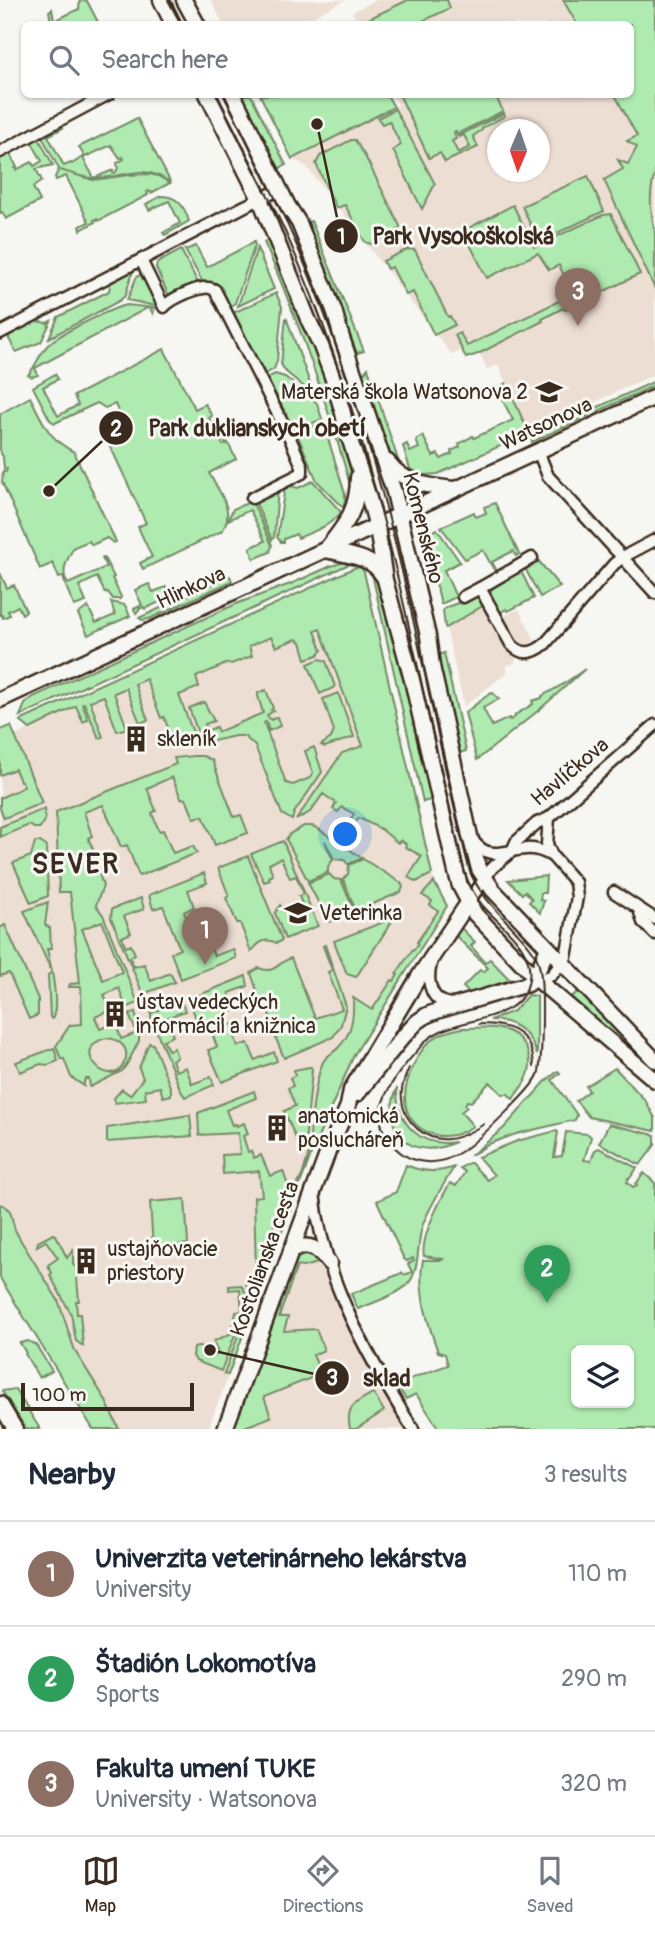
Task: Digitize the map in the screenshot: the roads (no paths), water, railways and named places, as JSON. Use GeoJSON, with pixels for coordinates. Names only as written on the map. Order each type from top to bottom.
{"type":"FeatureCollection","features":[{"type":"Feature","properties":{"kind":"street"},"geometry":{"type":"LineString","coordinates":[[161,0],[172,21]]}},
{"type":"Feature","properties":{"kind":"street"},"geometry":{"type":"LineString","coordinates":[[184,0],[195,21]]}},
{"type":"Feature","properties":{"kind":"street"},"geometry":{"type":"LineString","coordinates":[[0,152],[101,98]]}},
{"type":"Feature","properties":{"kind":"street"},"geometry":{"type":"LineString","coordinates":[[209,98],[260,199],[321,346],[344,413],[346,428],[369,495],[385,580],[412,680],[456,872],[468,903],[534,981],[655,1080]]}},
{"type":"Feature","properties":{"kind":"street","name":"Komenského"},"geometry":{"type":"LineString","coordinates":[[235,98],[299,223],[334,310],[382,453],[401,516],[476,861],[484,878],[655,1060]]}},
{"type":"Feature","properties":{"kind":"street"},"geometry":{"type":"LineString","coordinates":[[0,333],[281,190]]}},
{"type":"Feature","properties":{"kind":"street"},"geometry":{"type":"LineString","coordinates":[[141,260],[164,307],[168,302],[203,288],[215,290],[301,463],[303,470],[299,475],[252,498]]}},
{"type":"Feature","properties":{"kind":"street","name":"Watsonova"},"geometry":{"type":"LineString","coordinates":[[401,516],[655,397]]}},
{"type":"Feature","properties":{"kind":"street"},"geometry":{"type":"LineString","coordinates":[[538,451],[548,476],[655,593]]}},
{"type":"Feature","properties":{"kind":"street"},"geometry":{"type":"LineString","coordinates":[[382,453],[392,469],[406,479],[455,489]]}},
{"type":"Feature","properties":{"kind":"street"},"geometry":{"type":"LineString","coordinates":[[358,467],[358,494],[354,509],[326,550],[372,562],[379,568],[385,580]]}},
{"type":"Feature","properties":{"kind":"street","name":"Hlinkova"},"geometry":{"type":"LineString","coordinates":[[0,700],[401,516]]}},
{"type":"Feature","properties":{"kind":"street"},"geometry":{"type":"LineString","coordinates":[[480,588],[511,644],[517,650],[530,652],[541,648],[551,639],[611,567],[623,557],[655,540]]}},
{"type":"Feature","properties":{"kind":"street"},"geometry":{"type":"LineString","coordinates":[[463,597],[532,558]]}},
{"type":"Feature","properties":{"kind":"street","name":"Havlíčkova"},"geometry":{"type":"LineString","coordinates":[[468,903],[484,878],[497,862],[512,851],[516,842],[537,823],[549,818],[655,725]]}},
{"type":"Feature","properties":{"kind":"street"},"geometry":{"type":"LineString","coordinates":[[549,818],[547,844],[552,856]]}},
{"type":"Feature","properties":{"kind":"street"},"geometry":{"type":"LineString","coordinates":[[470,836],[479,848],[488,852],[500,854],[530,849],[546,852],[575,882],[577,897],[563,964],[552,975],[534,981]]}},
{"type":"Feature","properties":{"kind":"street"},"geometry":{"type":"LineString","coordinates":[[614,892],[655,919]]}},
{"type":"Feature","properties":{"kind":"street","name":"Kostolianska cesta"},"geometry":{"type":"LineString","coordinates":[[225,1429],[314,1189],[348,1106],[351,1090],[420,975],[468,903]]}},
{"type":"Feature","properties":{"kind":"street"},"geometry":{"type":"LineString","coordinates":[[639,909],[643,922],[655,934]]}},
{"type":"Feature","properties":{"kind":"street"},"geometry":{"type":"LineString","coordinates":[[534,981],[548,948]]}},
{"type":"Feature","properties":{"kind":"street","name":"Kostolianska cesta"},"geometry":{"type":"LineString","coordinates":[[435,954],[429,975],[433,994],[444,1003],[459,1004]]}},
{"type":"Feature","properties":{"kind":"street","name":"Kostolianska cesta"},"geometry":{"type":"LineString","coordinates":[[348,1106],[417,1022],[440,1010],[534,981]]}},
{"type":"Feature","properties":{"kind":"street"},"geometry":{"type":"LineString","coordinates":[[314,1189],[316,1215],[328,1263],[377,1370],[413,1429]]}},
{"type":"Feature","properties":{"kind":"street"},"geometry":{"type":"LineString","coordinates":[[291,1250],[304,1246],[313,1247],[320,1251],[328,1263]]}},
{"type":"Feature","properties":{"kind":"street"},"geometry":{"type":"LineString","coordinates":[[0,1404],[15,1429]]}},
{"type":"Feature","properties":{"kind":"tram line"},"geometry":{"type":"LineString","coordinates":[[168,0],[179,21]]}},
{"type":"Feature","properties":{"kind":"tram line"},"geometry":{"type":"LineString","coordinates":[[219,98],[296,257],[352,409],[384,521],[465,873],[480,902],[515,938],[529,967],[529,979],[524,995],[513,1006],[500,1013],[435,1034],[402,1069],[385,1096],[381,1125],[387,1139],[400,1152],[414,1160],[443,1160],[464,1150],[481,1136],[515,1103],[538,1075],[542,1023],[539,966],[531,948],[490,903],[470,872],[389,518],[357,407],[337,346],[302,257],[225,98]]}},
{"type":"Feature","properties":{"kind":"tram line"},"geometry":{"type":"LineString","coordinates":[[479,1024],[500,1026],[517,1032],[529,1046],[534,1067]]}},
{"type":"Feature","properties":{"kind":"tram line"},"geometry":{"type":"LineString","coordinates":[[409,1068],[402,1087],[402,1100],[407,1116],[424,1134],[448,1139],[462,1136],[484,1124]]}},
{"type":"Feature","properties":{"kind":"place","name":"Park Vysokoškolská"},"geometry":{"type":"Point","coordinates":[317,124]}},
{"type":"Feature","properties":{"kind":"place","name":"Fakulta umení TUKE"},"geometry":{"type":"Point","coordinates":[578,326]}},
{"type":"Feature","properties":{"kind":"place","name":"Materská škola Watsonova 2"},"geometry":{"type":"Point","coordinates":[549,392]}},
{"type":"Feature","properties":{"kind":"place","name":"Park duklianskych obetí"},"geometry":{"type":"Point","coordinates":[49,491]}},
{"type":"Feature","properties":{"kind":"place","name":"skleník"},"geometry":{"type":"Point","coordinates":[136,739]}},
{"type":"Feature","properties":{"kind":"place","name":"Veterinka"},"geometry":{"type":"Point","coordinates":[298,913]}},
{"type":"Feature","properties":{"kind":"place","name":"Univerzita veterinárneho lekárstva"},"geometry":{"type":"Point","coordinates":[205,965]}},
{"type":"Feature","properties":{"kind":"place","name":"ústav vedeckých informáciĺ a knižnica"},"geometry":{"type":"Point","coordinates":[115,1014]}},
{"type":"Feature","properties":{"kind":"place","name":"anatomická poslucháreň"},"geometry":{"type":"Point","coordinates":[277,1128]}},
{"type":"Feature","properties":{"kind":"place","name":"ustajňovacie priestory"},"geometry":{"type":"Point","coordinates":[86,1261]}},
{"type":"Feature","properties":{"kind":"place","name":"Štadión Lokomotíva"},"geometry":{"type":"Point","coordinates":[547,1303]}},
{"type":"Feature","properties":{"kind":"place","name":"sklad"},"geometry":{"type":"Point","coordinates":[210,1350]}},
{"type":"Feature","properties":{"kind":"district","name":"SEVER"},"geometry":{"type":"Point","coordinates":[76,864]}}]}
